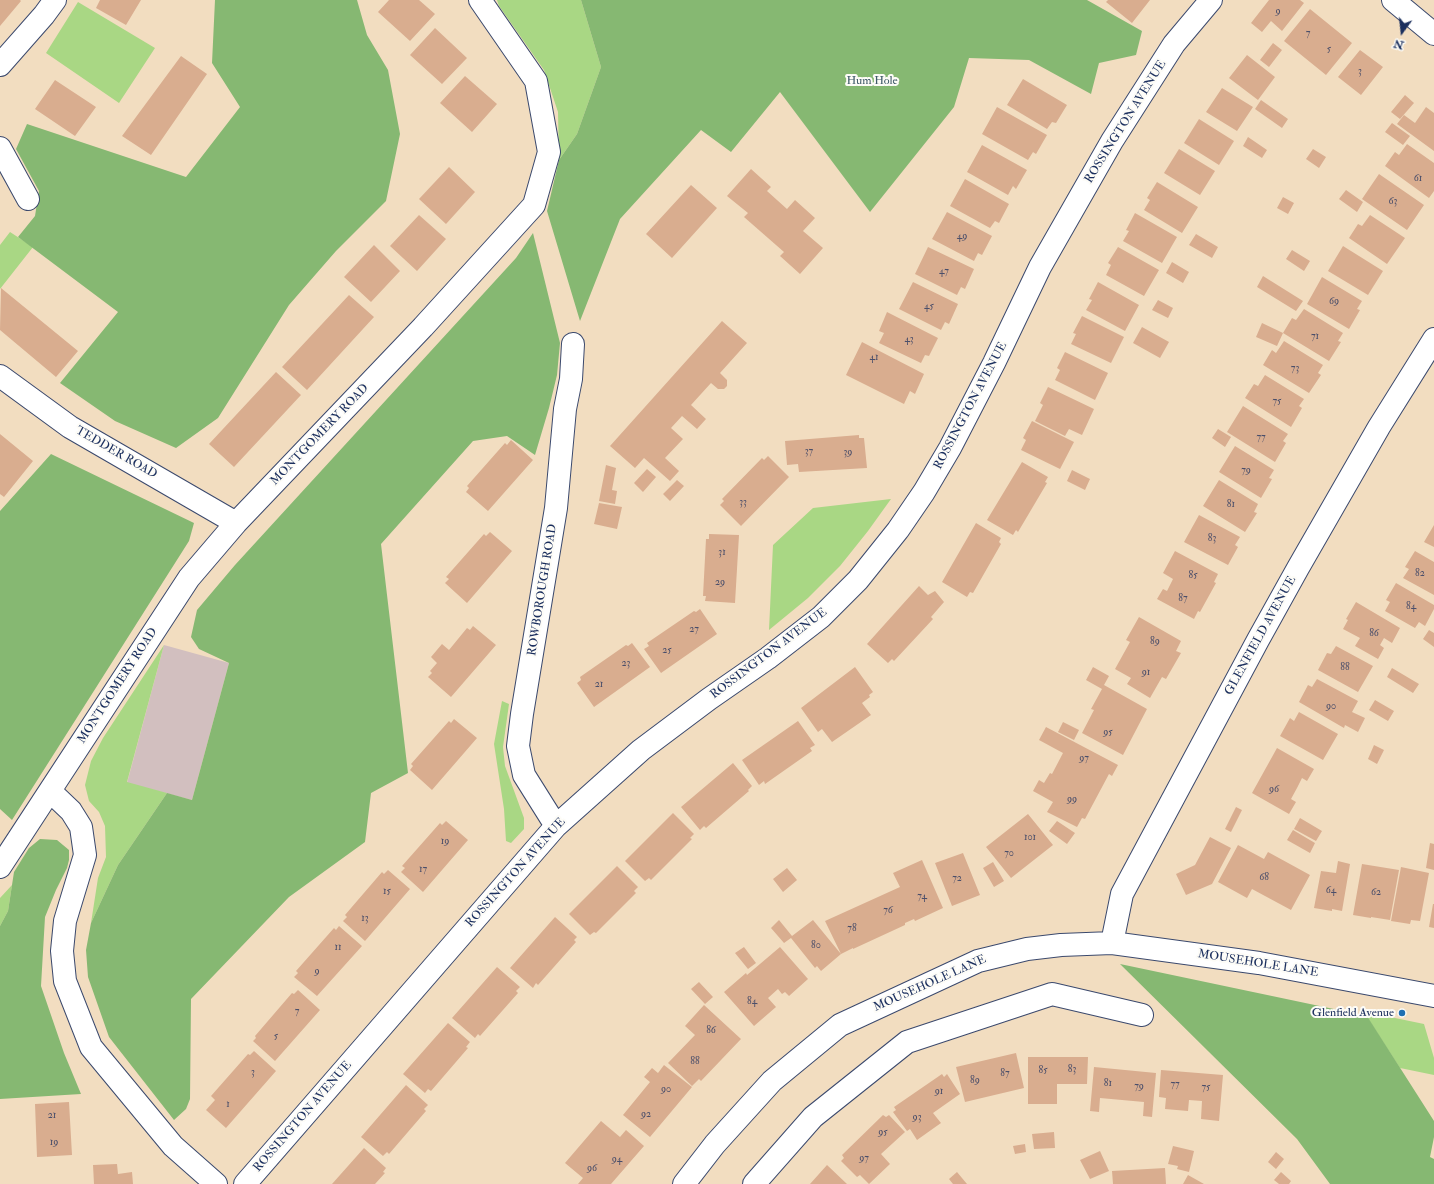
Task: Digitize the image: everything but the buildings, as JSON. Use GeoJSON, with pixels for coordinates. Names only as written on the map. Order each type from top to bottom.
{"type":"FeatureCollection","features":[{"type":"Feature","properties":{"kind":"street"},"geometry":{"type":"LineString","coordinates":[[0,65],[44,15],[55,0]]}},
{"type":"Feature","properties":{"kind":"street","name":"MONTGOMERY ROAD"},"geometry":{"type":"LineString","coordinates":[[0,866],[189,578],[236,523],[417,332],[534,205],[548,152],[536,81],[480,0]]}},
{"type":"Feature","properties":{"kind":"street","name":"ROSSINGTON AVENUE"},"geometry":{"type":"LineString","coordinates":[[245,1184],[556,826],[641,750],[709,699],[768,658],[821,617],[858,580],[898,530],[924,492],[950,448],[994,363],[1040,267],[1108,148],[1174,44],[1211,0]]}},
{"type":"Feature","properties":{"kind":"street"},"geometry":{"type":"LineString","coordinates":[[1393,0],[1434,34]]}},
{"type":"Feature","properties":{"kind":"street"},"geometry":{"type":"LineString","coordinates":[[0,148],[28,199]]}},
{"type":"Feature","properties":{"kind":"street","name":"GLENFIELD AVENUE"},"geometry":{"type":"LineString","coordinates":[[1112,943],[1122,894],[1258,640],[1379,427],[1434,340]]}},
{"type":"Feature","properties":{"kind":"street","name":"ROWBOROUGH ROAD"},"geometry":{"type":"LineString","coordinates":[[556,826],[524,775],[518,746],[556,508],[565,409],[571,379],[573,344]]}},
{"type":"Feature","properties":{"kind":"street","name":"TEDDER ROAD"},"geometry":{"type":"LineString","coordinates":[[0,376],[70,427],[236,523]]}},
{"type":"Feature","properties":{"kind":"street"},"geometry":{"type":"LineString","coordinates":[[50,791],[71,812],[81,827],[85,855],[66,921],[62,951],[65,981],[92,1047],[173,1146],[216,1184]]}},
{"type":"Feature","properties":{"kind":"street","name":"MOUSEHOLE LANE"},"geometry":{"type":"LineString","coordinates":[[684,1184],[715,1144],[772,1081],[840,1025],[978,961],[1027,949],[1061,945],[1112,943],[1259,963],[1434,996]]}},
{"type":"Feature","properties":{"kind":"street"},"geometry":{"type":"LineString","coordinates":[[754,1184],[813,1117],[907,1042],[1052,994],[1142,1015]]}},
{"type":"Feature","properties":{"kind":"shaded area"},"geometry":{"type":"Polygon","coordinates":[[[164,645],[229,663],[192,800],[127,783],[164,645]]]}},
{"type":"Feature","properties":{"kind":"green space"},"geometry":{"type":"Polygon","coordinates":[[[215,0],[357,0],[367,35],[388,70],[400,134],[386,201],[336,251],[289,305],[218,418],[176,448],[115,421],[60,383],[118,312],[18,237],[35,216],[39,191],[16,149],[27,124],[186,177],[240,107],[212,63],[215,0]]]}},
{"type":"Feature","properties":{"kind":"green space"},"geometry":{"type":"Polygon","coordinates":[[[497,0],[581,0],[601,67],[577,134],[559,160],[558,112],[544,70],[499,6],[497,0]]]}},
{"type":"Feature","properties":{"kind":"green space","name":"Hum Hole"},"geometry":{"type":"Polygon","coordinates":[[[581,0],[1087,0],[1142,31],[1136,55],[1099,63],[1091,94],[1029,60],[969,58],[954,107],[870,212],[780,92],[731,152],[701,130],[620,219],[580,321],[547,211],[559,160],[577,134],[601,67],[581,0]]]}},
{"type":"Feature","properties":{"kind":"green space"},"geometry":{"type":"Polygon","coordinates":[[[78,2],[155,48],[119,103],[46,53],[78,2]]]}},
{"type":"Feature","properties":{"kind":"green space"},"geometry":{"type":"Polygon","coordinates":[[[10,232],[33,247],[0,289],[0,245],[10,232]]]}},
{"type":"Feature","properties":{"kind":"green space"},"geometry":{"type":"Polygon","coordinates":[[[533,233],[560,343],[557,375],[535,455],[507,436],[473,441],[381,544],[408,773],[371,793],[365,842],[289,897],[191,999],[190,1099],[186,1109],[174,1120],[109,1037],[88,977],[86,950],[91,923],[118,865],[167,793],[192,800],[229,663],[199,649],[191,637],[197,610],[235,565],[516,258],[533,233]]]}},
{"type":"Feature","properties":{"kind":"green space"},"geometry":{"type":"Polygon","coordinates":[[[51,454],[194,523],[189,541],[12,820],[0,809],[0,511],[51,454]]]}},
{"type":"Feature","properties":{"kind":"green space"},"geometry":{"type":"Polygon","coordinates":[[[891,499],[840,566],[808,598],[769,630],[773,545],[813,508],[891,499]]]}},
{"type":"Feature","properties":{"kind":"green space"},"geometry":{"type":"Polygon","coordinates":[[[164,645],[127,782],[167,793],[118,865],[91,923],[98,878],[106,857],[105,826],[99,812],[89,801],[85,785],[91,761],[103,738],[164,645]]]}},
{"type":"Feature","properties":{"kind":"green space"},"geometry":{"type":"Polygon","coordinates":[[[502,701],[509,704],[503,747],[505,766],[524,818],[524,829],[511,843],[506,841],[504,809],[494,744],[502,701]]]}},
{"type":"Feature","properties":{"kind":"green space"},"geometry":{"type":"Polygon","coordinates":[[[40,839],[57,840],[69,850],[67,868],[45,917],[41,986],[64,1053],[81,1094],[0,1099],[0,926],[8,911],[14,872],[29,848],[40,839]]]}},
{"type":"Feature","properties":{"kind":"green space"},"geometry":{"type":"Polygon","coordinates":[[[12,885],[8,911],[0,926],[0,898],[12,885]]]}},
{"type":"Feature","properties":{"kind":"green space"},"geometry":{"type":"Polygon","coordinates":[[[1120,964],[1367,1016],[1434,1121],[1434,1137],[1430,1157],[1434,1159],[1434,1184],[1330,1184],[1297,1139],[1120,964]]]}},
{"type":"Feature","properties":{"kind":"green space"},"geometry":{"type":"Polygon","coordinates":[[[1371,1013],[1424,1024],[1434,1058],[1434,1075],[1400,1068],[1367,1017],[1371,1013]]]}},
{"type":"Feature","properties":{"kind":"place","name":"Glenfield Avenue"},"geometry":{"type":"Point","coordinates":[1402,1013]}}]}
